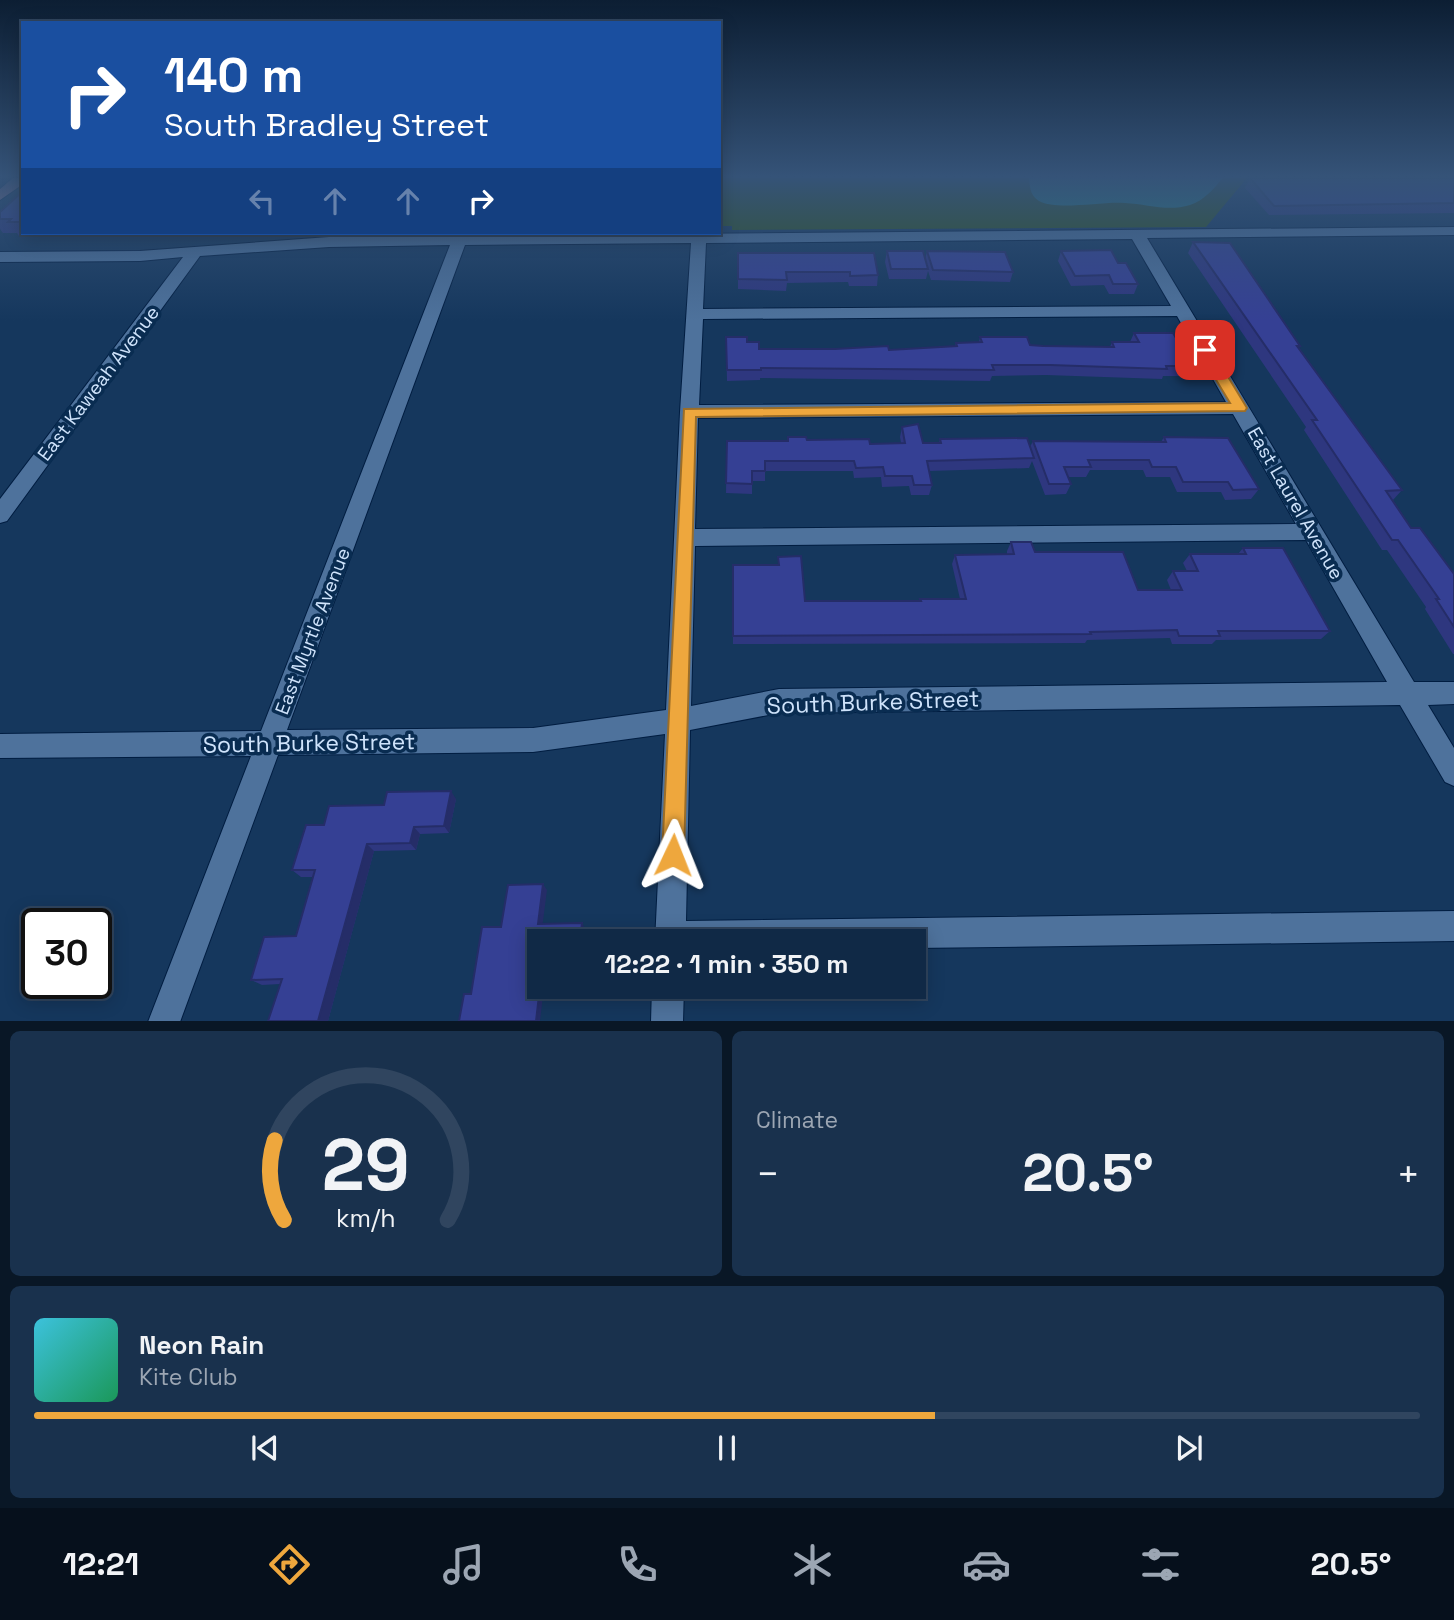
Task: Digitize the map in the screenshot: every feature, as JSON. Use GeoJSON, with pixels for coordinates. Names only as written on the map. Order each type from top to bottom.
{"type":"FeatureCollection","features":[{"type":"Feature","properties":{"kind":"street"},"geometry":{"type":"LineString","coordinates":[[0,257],[140,256],[329,242],[1454,231]]}},
{"type":"Feature","properties":{"kind":"street","name":"East Laurel Avenue"},"geometry":{"type":"LineString","coordinates":[[1136,234],[1454,773]]}},
{"type":"Feature","properties":{"kind":"street"},"geometry":{"type":"LineString","coordinates":[[670,929],[689,412],[699,239]]}},
{"type":"Feature","properties":{"kind":"street","name":"East Myrtle Avenue"},"geometry":{"type":"LineString","coordinates":[[164,1021],[459,241]]}},
{"type":"Feature","properties":{"kind":"street","name":"East Kaweah Avenue"},"geometry":{"type":"LineString","coordinates":[[0,515],[197,251]]}},
{"type":"Feature","properties":{"kind":"street"},"geometry":{"type":"LineString","coordinates":[[694,314],[1182,311]]}},
{"type":"Feature","properties":{"kind":"street"},"geometry":{"type":"LineString","coordinates":[[689,412],[1240,408]]}},
{"type":"Feature","properties":{"kind":"street"},"geometry":{"type":"LineString","coordinates":[[686,538],[1313,532]]}},
{"type":"Feature","properties":{"kind":"street","name":"South Burke Street"},"geometry":{"type":"LineString","coordinates":[[0,746],[533,740],[678,720],[779,701],[1454,693]]}},
{"type":"Feature","properties":{"kind":"street"},"geometry":{"type":"LineString","coordinates":[[926,935],[1454,926]]}},
{"type":"Feature","properties":{"kind":"street"},"geometry":{"type":"LineString","coordinates":[[667,1021],[668,999]]}},
{"type":"Feature","properties":{"kind":"shaded area"},"geometry":{"type":"Polygon","coordinates":[[[721,226],[1207,226],[732,230],[732,226],[721,226]]]}},
{"type":"Feature","properties":{"kind":"building"},"geometry":{"type":"Polygon","coordinates":[[[1193,242],[1230,243],[1300,346],[1297,346],[1402,490],[1386,491],[1411,528],[1420,528],[1454,574],[1454,627],[1436,599],[1439,599],[1398,540],[1392,540],[1312,420],[1317,420],[1193,242]]]}},
{"type":"Feature","properties":{"kind":"building"},"geometry":{"type":"Polygon","coordinates":[[[1111,250],[1118,263],[1126,263],[1138,284],[1113,284],[1109,275],[1075,276],[1061,251],[1111,250]]]}},
{"type":"Feature","properties":{"kind":"building"},"geometry":{"type":"Polygon","coordinates":[[[887,251],[923,251],[928,269],[891,269],[887,251]]]}},
{"type":"Feature","properties":{"kind":"building"},"geometry":{"type":"Polygon","coordinates":[[[927,251],[1005,252],[1013,272],[933,270],[927,251]]]}},
{"type":"Feature","properties":{"kind":"building"},"geometry":{"type":"Polygon","coordinates":[[[738,253],[874,253],[878,275],[786,272],[787,280],[738,279],[738,253]]]}},
{"type":"Feature","properties":{"kind":"building"},"geometry":{"type":"Polygon","coordinates":[[[1134,333],[1173,333],[1185,353],[1181,353],[1188,366],[1166,366],[1167,369],[992,365],[994,370],[727,370],[726,337],[747,337],[747,342],[759,342],[759,349],[888,346],[889,350],[957,346],[956,343],[982,342],[980,337],[1027,337],[1030,345],[1043,346],[1114,347],[1112,342],[1139,342],[1134,333]]]}},
{"type":"Feature","properties":{"kind":"building"},"geometry":{"type":"Polygon","coordinates":[[[918,424],[923,443],[941,443],[940,439],[1027,438],[1034,458],[927,461],[932,485],[914,485],[912,476],[885,476],[883,467],[856,468],[854,461],[765,461],[765,471],[752,471],[752,484],[726,483],[727,441],[788,441],[788,437],[806,437],[807,440],[869,439],[870,444],[905,443],[902,427],[918,424]]]}},
{"type":"Feature","properties":{"kind":"building"},"geometry":{"type":"Polygon","coordinates":[[[1164,437],[1228,438],[1259,489],[1233,490],[1228,482],[1183,482],[1176,467],[1152,467],[1149,460],[1088,460],[1091,467],[1064,467],[1071,484],[1049,484],[1033,441],[1166,442],[1164,437]]]}},
{"type":"Feature","properties":{"kind":"building"},"geometry":{"type":"Polygon","coordinates":[[[1011,542],[1031,542],[1035,552],[1123,552],[1138,590],[1182,590],[1173,571],[1198,571],[1190,554],[1246,554],[1243,548],[1283,548],[1330,631],[1218,631],[1220,636],[1179,636],[1177,630],[1090,632],[1091,634],[733,636],[733,565],[779,565],[778,557],[801,556],[805,601],[966,599],[955,555],[1014,554],[1011,542]]]}},
{"type":"Feature","properties":{"kind":"building"},"geometry":{"type":"Polygon","coordinates":[[[451,791],[444,826],[414,827],[410,843],[367,844],[318,1021],[268,1021],[282,979],[251,980],[264,937],[296,936],[315,870],[292,870],[306,825],[324,825],[329,806],[384,805],[387,792],[451,791]]]}},
{"type":"Feature","properties":{"kind":"building"},"geometry":{"type":"Polygon","coordinates":[[[543,884],[538,924],[582,923],[581,929],[527,929],[527,999],[539,999],[536,1021],[459,1021],[464,994],[471,994],[482,927],[501,927],[508,885],[543,884]]]}},
{"type":"Feature","properties":{"kind":"route"},"geometry":{"type":"LineString","coordinates":[[673,855],[689,412],[1240,408],[1205,350]]}}]}
